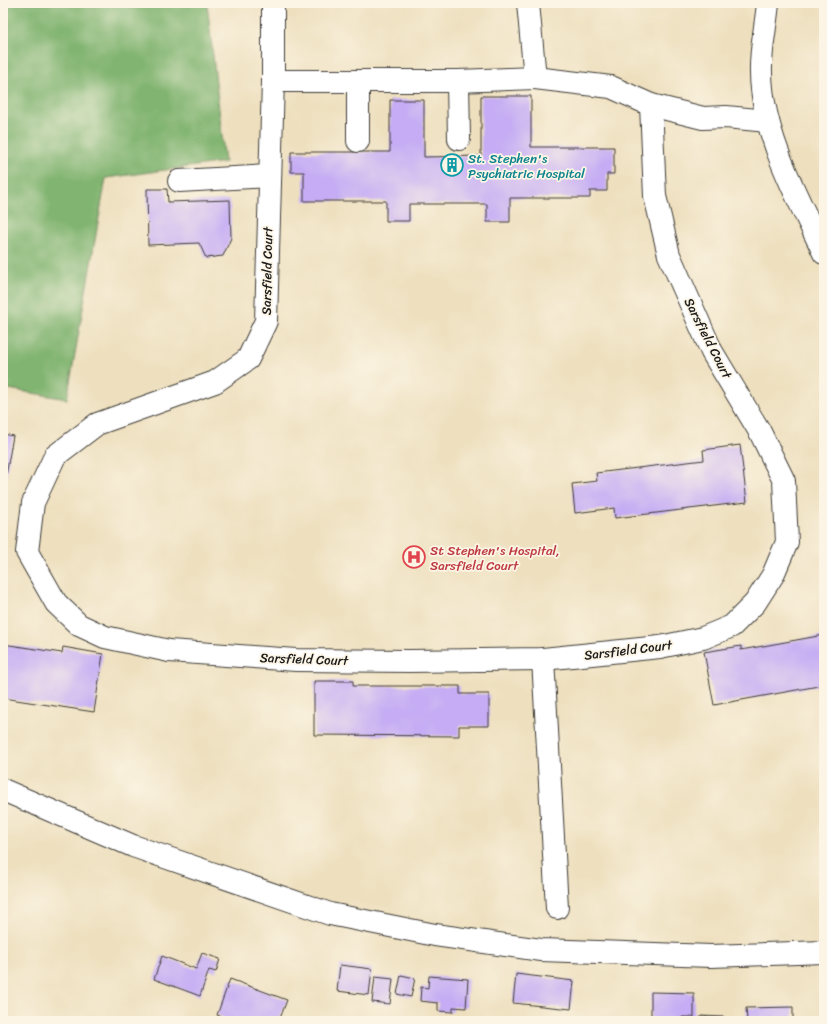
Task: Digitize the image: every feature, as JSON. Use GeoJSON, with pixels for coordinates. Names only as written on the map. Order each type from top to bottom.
{"type":"FeatureCollection","features":[{"type":"Feature","properties":{"kind":"street","name":"Sarsfield Court"},"geometry":{"type":"LineString","coordinates":[[273,3],[273,81],[269,176],[266,321],[248,359],[215,382],[97,424],[55,456],[33,503],[27,552],[56,603],[79,625],[105,637],[169,651],[296,660],[410,662],[543,659],[660,647],[703,638],[732,626],[755,603],[773,575],[787,542],[784,481],[760,432],[712,352],[668,255],[655,196],[651,105]]}},
{"type":"Feature","properties":{"kind":"street"},"geometry":{"type":"LineString","coordinates":[[528,3],[535,78]]}},
{"type":"Feature","properties":{"kind":"street"},"geometry":{"type":"LineString","coordinates":[[768,3],[761,73],[768,121],[788,177],[824,253]]}},
{"type":"Feature","properties":{"kind":"street"},"geometry":{"type":"LineString","coordinates":[[273,81],[458,81],[535,78],[611,87],[651,105],[703,118],[726,117],[768,121]]}},
{"type":"Feature","properties":{"kind":"street"},"geometry":{"type":"LineString","coordinates":[[358,81],[358,141]]}},
{"type":"Feature","properties":{"kind":"street"},"geometry":{"type":"LineString","coordinates":[[458,81],[458,139]]}},
{"type":"Feature","properties":{"kind":"street"},"geometry":{"type":"LineString","coordinates":[[179,180],[269,176]]}},
{"type":"Feature","properties":{"kind":"street"},"geometry":{"type":"LineString","coordinates":[[543,659],[557,908]]}},
{"type":"Feature","properties":{"kind":"street"},"geometry":{"type":"LineString","coordinates":[[3,790],[133,846],[330,914],[435,935],[541,950],[711,956],[824,952]]}},
{"type":"Feature","properties":{"kind":"green space"},"geometry":{"type":"Polygon","coordinates":[[[3,3],[207,3],[225,162],[106,178],[67,399],[3,388],[3,3]]]}},
{"type":"Feature","properties":{"kind":"building","name":"St. Stephen's Psychiatric Hospital"},"geometry":{"type":"Polygon","coordinates":[[[481,96],[531,96],[531,147],[614,147],[614,174],[607,174],[607,191],[590,191],[590,198],[510,198],[510,222],[487,222],[487,204],[409,204],[409,221],[386,221],[386,201],[304,201],[304,172],[291,172],[291,152],[390,152],[390,100],[424,100],[424,157],[481,156],[481,96]]]}},
{"type":"Feature","properties":{"kind":"building"},"geometry":{"type":"Polygon","coordinates":[[[147,189],[167,189],[168,202],[230,200],[231,238],[223,256],[206,258],[199,243],[148,245],[147,189]]]}},
{"type":"Feature","properties":{"kind":"building"},"geometry":{"type":"Polygon","coordinates":[[[3,434],[13,436],[4,487],[3,487],[3,434]]]}},
{"type":"Feature","properties":{"kind":"building"},"geometry":{"type":"Polygon","coordinates":[[[740,445],[747,502],[615,518],[614,508],[575,513],[572,484],[597,481],[596,473],[704,460],[703,450],[740,445]]]}},
{"type":"Feature","properties":{"kind":"building"},"geometry":{"type":"Polygon","coordinates":[[[824,635],[824,685],[714,705],[704,652],[741,646],[741,650],[824,635]]]}},
{"type":"Feature","properties":{"kind":"building"},"geometry":{"type":"Polygon","coordinates":[[[3,644],[62,653],[63,647],[103,654],[94,712],[3,698],[3,644]]]}},
{"type":"Feature","properties":{"kind":"building"},"geometry":{"type":"Polygon","coordinates":[[[314,681],[353,681],[353,686],[460,686],[460,694],[489,694],[489,726],[459,726],[459,736],[314,735],[314,681]]]}},
{"type":"Feature","properties":{"kind":"building"},"geometry":{"type":"Polygon","coordinates":[[[202,953],[220,959],[216,972],[209,970],[200,996],[154,979],[162,956],[196,969],[202,953]]]}},
{"type":"Feature","properties":{"kind":"building"},"geometry":{"type":"Polygon","coordinates":[[[340,965],[372,969],[369,995],[337,991],[340,965]]]}},
{"type":"Feature","properties":{"kind":"building"},"geometry":{"type":"Polygon","coordinates":[[[516,974],[574,981],[571,1009],[513,1003],[516,974]]]}},
{"type":"Feature","properties":{"kind":"building"},"geometry":{"type":"Polygon","coordinates":[[[401,975],[415,978],[411,997],[397,994],[401,975]]]}},
{"type":"Feature","properties":{"kind":"building"},"geometry":{"type":"Polygon","coordinates":[[[429,976],[468,979],[466,1008],[453,1007],[453,1012],[438,1011],[438,1003],[420,1001],[421,987],[428,988],[429,976]]]}},
{"type":"Feature","properties":{"kind":"building"},"geometry":{"type":"Polygon","coordinates":[[[375,977],[393,979],[390,1004],[372,1002],[375,977]]]}},
{"type":"Feature","properties":{"kind":"building"},"geometry":{"type":"Polygon","coordinates":[[[230,979],[287,1000],[279,1021],[269,1021],[261,1018],[260,1021],[232,1021],[217,1015],[230,979]]]}},
{"type":"Feature","properties":{"kind":"building"},"geometry":{"type":"Polygon","coordinates":[[[651,992],[694,993],[694,1017],[682,1017],[682,1021],[651,1021],[651,992]]]}},
{"type":"Feature","properties":{"kind":"building"},"geometry":{"type":"Polygon","coordinates":[[[793,1007],[793,1021],[747,1021],[746,1008],[793,1007]]]}},
{"type":"Feature","properties":{"kind":"building"},"geometry":{"type":"Polygon","coordinates":[[[701,1016],[725,1017],[724,1021],[701,1021],[701,1016]]]}},
{"type":"Feature","properties":{"kind":"building"},"geometry":{"type":"Polygon","coordinates":[[[824,1018],[824,1021],[800,1021],[800,1019],[824,1018]]]}},
{"type":"Feature","properties":{"kind":"place","name":"St. Stephen's Psychiatric Hospital"},"geometry":{"type":"Point","coordinates":[452,165]}},
{"type":"Feature","properties":{"kind":"place","name":"St Stephen's Hospital, Sarsfield Court"},"geometry":{"type":"Point","coordinates":[414,557]}}]}
